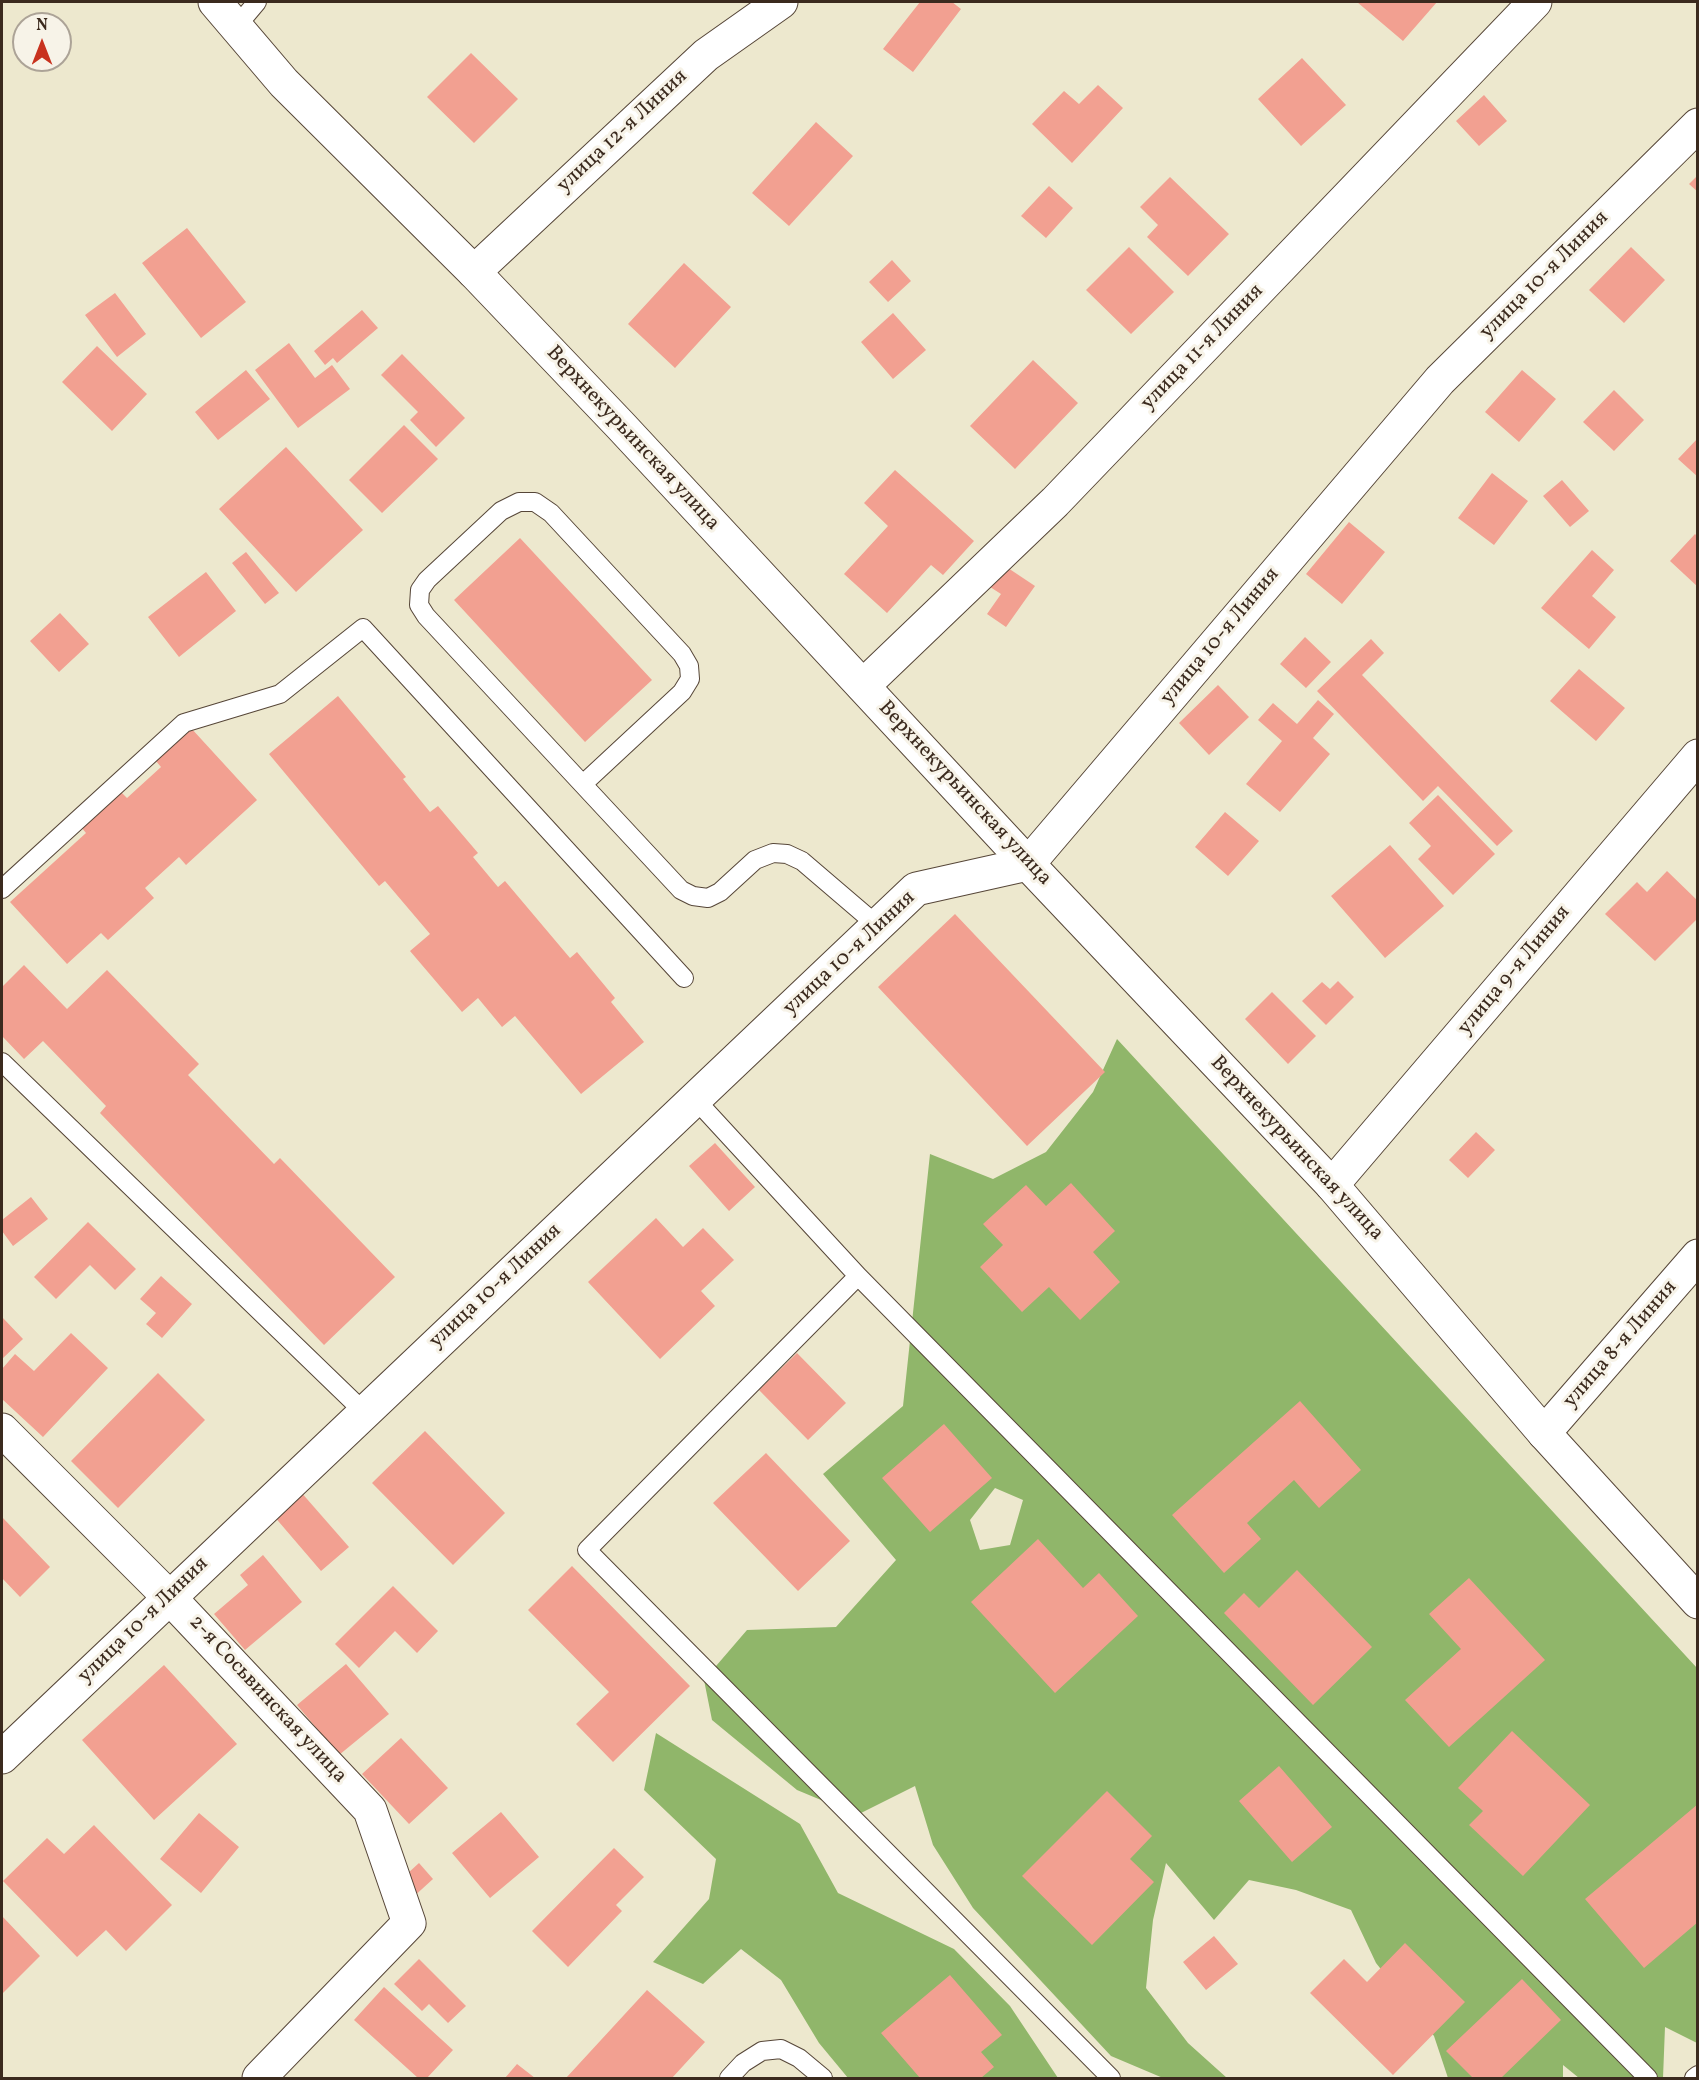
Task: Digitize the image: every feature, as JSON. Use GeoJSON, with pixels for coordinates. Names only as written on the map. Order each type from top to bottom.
{"type":"FeatureCollection","features":[{"type":"Feature","properties":{"kind":"street","name":"Верхнекурьинская улица"},"geometry":{"type":"LineString","coordinates":[[215,2],[284,83],[474,272],[1332,1185],[1544,1433],[1698,1602]]}},
{"type":"Feature","properties":{"kind":"street","name":"улица 12-я Линия"},"geometry":{"type":"LineString","coordinates":[[474,272],[706,55],[781,2]]}},
{"type":"Feature","properties":{"kind":"street","name":"улица 11-я Линия"},"geometry":{"type":"LineString","coordinates":[[863,687],[1055,502],[1534,2]]}},
{"type":"Feature","properties":{"kind":"street","name":"улица 10-я Линия"},"geometry":{"type":"LineString","coordinates":[[2,1757],[916,889],[1028,864],[1440,380],[1698,125]]}},
{"type":"Feature","properties":{"kind":"street","name":"улица 9-я Линия"},"geometry":{"type":"LineString","coordinates":[[1332,1185],[1698,756]]}},
{"type":"Feature","properties":{"kind":"street","name":"улица 8-я Линия"},"geometry":{"type":"LineString","coordinates":[[1544,1433],[1698,1256]]}},
{"type":"Feature","properties":{"kind":"street","name":"2-я Сосьвинская улица"},"geometry":{"type":"LineString","coordinates":[[2,1431],[169,1597],[370,1810],[409,1923],[259,2079]]}},
{"type":"Feature","properties":{"kind":"lane"},"geometry":{"type":"LineString","coordinates":[[236,27],[257,2]]}},
{"type":"Feature","properties":{"kind":"lane"},"geometry":{"type":"LineString","coordinates":[[583,784],[682,692],[690,679],[689,666],[682,654],[551,513],[535,502],[519,502],[501,511],[427,580],[420,590],[419,605],[426,616],[681,890],[693,897],[708,898],[720,892],[755,860],[773,853],[787,854],[802,861],[878,926]]}},
{"type":"Feature","properties":{"kind":"lane"},"geometry":{"type":"LineString","coordinates":[[2,890],[184,723],[280,694],[363,628],[684,978]]}},
{"type":"Feature","properties":{"kind":"lane"},"geometry":{"type":"LineString","coordinates":[[2,1062],[364,1412]]}},
{"type":"Feature","properties":{"kind":"lane"},"geometry":{"type":"LineString","coordinates":[[695,1099],[858,1276],[1648,2079]]}},
{"type":"Feature","properties":{"kind":"lane"},"geometry":{"type":"LineString","coordinates":[[858,1276],[587,1550],[1111,2079]]}},
{"type":"Feature","properties":{"kind":"lane"},"geometry":{"type":"LineString","coordinates":[[729,2079],[743,2063],[762,2051],[781,2049],[799,2058],[823,2079]]}},
{"type":"Feature","properties":{"kind":"lane"},"geometry":{"type":"LineString","coordinates":[[1694,2079],[1698,2075]]}},
{"type":"Feature","properties":{"kind":"green space"},"geometry":{"type":"Polygon","coordinates":[[[1117,1039],[1697,1668],[1697,2043],[1665,2027],[1663,2078],[1579,2078],[1563,2065],[1563,2078],[1448,2078],[1434,2036],[1376,1963],[1351,1910],[1296,1890],[1249,1880],[1214,1920],[1166,1863],[1153,1920],[1146,1988],[1188,2043],[1227,2078],[1163,2078],[1111,2056],[973,1908],[933,1845],[915,1786],[857,1815],[797,1790],[712,1720],[704,1680],[747,1630],[836,1627],[896,1560],[823,1474],[903,1406],[930,1154],[993,1179],[1046,1152],[1093,1092],[1117,1039]],[[995,1488],[970,1520],[980,1550],[1010,1545],[1023,1500],[995,1488]]]}},
{"type":"Feature","properties":{"kind":"green space"},"geometry":{"type":"Polygon","coordinates":[[[656,1733],[800,1824],[838,1893],[954,1949],[1010,2006],[1058,2078],[848,2078],[819,2043],[781,1980],[741,1949],[703,1984],[653,1962],[709,1899],[716,1859],[644,1790],[656,1733]]]}},
{"type":"Feature","properties":{"kind":"building"},"geometry":{"type":"Polygon","coordinates":[[[920,2],[952,2],[961,9],[913,72],[883,49],[920,2]]]}},
{"type":"Feature","properties":{"kind":"building"},"geometry":{"type":"Polygon","coordinates":[[[1357,2],[1437,2],[1403,41],[1357,2]]]}},
{"type":"Feature","properties":{"kind":"building"},"geometry":{"type":"Polygon","coordinates":[[[471,53],[518,99],[474,143],[427,97],[471,53]]]}},
{"type":"Feature","properties":{"kind":"building"},"geometry":{"type":"Polygon","coordinates":[[[1302,58],[1346,105],[1301,146],[1258,99],[1302,58]]]}},
{"type":"Feature","properties":{"kind":"building"},"geometry":{"type":"Polygon","coordinates":[[[1098,85],[1123,108],[1072,163],[1032,124],[1064,91],[1079,104],[1098,85]]]}},
{"type":"Feature","properties":{"kind":"building"},"geometry":{"type":"Polygon","coordinates":[[[1484,95],[1507,121],[1479,146],[1456,121],[1484,95]]]}},
{"type":"Feature","properties":{"kind":"building"},"geometry":{"type":"Polygon","coordinates":[[[816,122],[853,156],[789,226],[752,193],[816,122]]]}},
{"type":"Feature","properties":{"kind":"building"},"geometry":{"type":"Polygon","coordinates":[[[1698,175],[1698,192],[1689,184],[1698,175]]]}},
{"type":"Feature","properties":{"kind":"building"},"geometry":{"type":"Polygon","coordinates":[[[1170,177],[1229,234],[1188,276],[1147,237],[1158,225],[1140,207],[1170,177]]]}},
{"type":"Feature","properties":{"kind":"building"},"geometry":{"type":"Polygon","coordinates":[[[1049,186],[1073,208],[1046,238],[1021,216],[1049,186]]]}},
{"type":"Feature","properties":{"kind":"building"},"geometry":{"type":"Polygon","coordinates":[[[187,228],[246,302],[201,338],[142,263],[187,228]]]}},
{"type":"Feature","properties":{"kind":"building"},"geometry":{"type":"Polygon","coordinates":[[[1129,247],[1174,292],[1131,334],[1086,290],[1129,247]]]}},
{"type":"Feature","properties":{"kind":"building"},"geometry":{"type":"Polygon","coordinates":[[[1631,247],[1665,280],[1624,323],[1589,290],[1631,247]]]}},
{"type":"Feature","properties":{"kind":"building"},"geometry":{"type":"Polygon","coordinates":[[[892,260],[911,281],[888,302],[869,282],[892,260]]]}},
{"type":"Feature","properties":{"kind":"building"},"geometry":{"type":"Polygon","coordinates":[[[684,263],[731,307],[675,368],[628,324],[684,263]]]}},
{"type":"Feature","properties":{"kind":"building"},"geometry":{"type":"Polygon","coordinates":[[[115,293],[146,334],[117,357],[85,315],[115,293]]]}},
{"type":"Feature","properties":{"kind":"building"},"geometry":{"type":"Polygon","coordinates":[[[362,310],[378,328],[337,363],[333,358],[325,365],[314,351],[362,310]]]}},
{"type":"Feature","properties":{"kind":"building"},"geometry":{"type":"Polygon","coordinates":[[[893,313],[926,350],[893,379],[861,342],[893,313]]]}},
{"type":"Feature","properties":{"kind":"building"},"geometry":{"type":"Polygon","coordinates":[[[289,343],[315,378],[332,365],[350,389],[298,428],[255,370],[289,343]]]}},
{"type":"Feature","properties":{"kind":"building"},"geometry":{"type":"Polygon","coordinates":[[[97,346],[147,394],[112,431],[62,382],[97,346]]]}},
{"type":"Feature","properties":{"kind":"building"},"geometry":{"type":"Polygon","coordinates":[[[402,354],[465,418],[436,447],[410,420],[418,412],[381,375],[402,354]]]}},
{"type":"Feature","properties":{"kind":"building"},"geometry":{"type":"Polygon","coordinates":[[[1033,360],[1078,403],[1015,469],[970,426],[1033,360]]]}},
{"type":"Feature","properties":{"kind":"building"},"geometry":{"type":"Polygon","coordinates":[[[246,370],[270,399],[218,440],[195,412],[246,370]]]}},
{"type":"Feature","properties":{"kind":"building"},"geometry":{"type":"Polygon","coordinates":[[[1522,370],[1556,399],[1519,442],[1485,412],[1522,370]]]}},
{"type":"Feature","properties":{"kind":"building"},"geometry":{"type":"Polygon","coordinates":[[[1614,390],[1644,420],[1614,451],[1583,422],[1614,390]]]}},
{"type":"Feature","properties":{"kind":"building"},"geometry":{"type":"Polygon","coordinates":[[[404,425],[438,459],[382,513],[349,480],[404,425]]]}},
{"type":"Feature","properties":{"kind":"building"},"geometry":{"type":"Polygon","coordinates":[[[1698,438],[1698,477],[1678,459],[1698,438]]]}},
{"type":"Feature","properties":{"kind":"building"},"geometry":{"type":"Polygon","coordinates":[[[286,447],[363,530],[296,592],[219,509],[286,447]]]}},
{"type":"Feature","properties":{"kind":"building"},"geometry":{"type":"Polygon","coordinates":[[[895,470],[974,541],[943,575],[931,565],[887,613],[844,574],[888,526],[864,503],[895,470]]]}},
{"type":"Feature","properties":{"kind":"building"},"geometry":{"type":"Polygon","coordinates":[[[1492,473],[1528,501],[1494,545],[1458,518],[1492,473]]]}},
{"type":"Feature","properties":{"kind":"building"},"geometry":{"type":"Polygon","coordinates":[[[1562,480],[1589,511],[1570,527],[1543,496],[1562,480]]]}},
{"type":"Feature","properties":{"kind":"building"},"geometry":{"type":"Polygon","coordinates":[[[1349,522],[1385,552],[1342,604],[1306,574],[1349,522]]]}},
{"type":"Feature","properties":{"kind":"building"},"geometry":{"type":"Polygon","coordinates":[[[1695,534],[1698,537],[1698,587],[1670,561],[1695,534]]]}},
{"type":"Feature","properties":{"kind":"building"},"geometry":{"type":"Polygon","coordinates":[[[520,538],[652,680],[585,742],[454,600],[520,538]]]}},
{"type":"Feature","properties":{"kind":"building"},"geometry":{"type":"Polygon","coordinates":[[[1592,550],[1614,570],[1592,596],[1616,617],[1589,649],[1541,608],[1592,550]]]}},
{"type":"Feature","properties":{"kind":"building"},"geometry":{"type":"Polygon","coordinates":[[[246,552],[279,593],[265,604],[232,563],[246,552]]]}},
{"type":"Feature","properties":{"kind":"building"},"geometry":{"type":"Polygon","coordinates":[[[1002,564],[1035,586],[1006,627],[987,614],[1001,594],[987,585],[1002,564]]]}},
{"type":"Feature","properties":{"kind":"building"},"geometry":{"type":"Polygon","coordinates":[[[206,572],[236,611],[179,657],[148,617],[206,572]]]}},
{"type":"Feature","properties":{"kind":"building"},"geometry":{"type":"Polygon","coordinates":[[[60,613],[89,644],[59,672],[30,641],[60,613]]]}},
{"type":"Feature","properties":{"kind":"building"},"geometry":{"type":"Polygon","coordinates":[[[1305,637],[1331,662],[1306,688],[1280,664],[1305,637]]]}},
{"type":"Feature","properties":{"kind":"building"},"geometry":{"type":"Polygon","coordinates":[[[1371,639],[1384,653],[1362,675],[1513,831],[1497,846],[1438,786],[1423,801],[1317,691],[1371,639]]]}},
{"type":"Feature","properties":{"kind":"building"},"geometry":{"type":"Polygon","coordinates":[[[1579,669],[1625,708],[1596,741],[1550,701],[1579,669]]]}},
{"type":"Feature","properties":{"kind":"building"},"geometry":{"type":"Polygon","coordinates":[[[1218,685],[1249,717],[1209,755],[1179,723],[1218,685]]]}},
{"type":"Feature","properties":{"kind":"building"},"geometry":{"type":"Polygon","coordinates":[[[338,696],[406,777],[403,779],[430,812],[438,806],[478,853],[473,857],[498,887],[505,881],[570,958],[577,952],[615,998],[611,1002],[644,1042],[581,1094],[515,1016],[502,1027],[478,998],[462,1012],[410,951],[430,934],[385,881],[379,886],[269,754],[338,696]]]}},
{"type":"Feature","properties":{"kind":"building"},"geometry":{"type":"Polygon","coordinates":[[[1318,700],[1334,714],[1313,738],[1330,754],[1280,812],[1246,784],[1282,741],[1258,720],[1273,703],[1297,724],[1318,700]]]}},
{"type":"Feature","properties":{"kind":"building"},"geometry":{"type":"Polygon","coordinates":[[[191,728],[257,800],[186,865],[179,857],[145,888],[154,898],[108,940],[101,933],[67,964],[10,902],[86,833],[81,827],[120,791],[127,798],[161,767],[156,761],[191,728]]]}},
{"type":"Feature","properties":{"kind":"building"},"geometry":{"type":"Polygon","coordinates":[[[1438,795],[1495,854],[1453,895],[1418,859],[1431,846],[1409,823],[1438,795]]]}},
{"type":"Feature","properties":{"kind":"building"},"geometry":{"type":"Polygon","coordinates":[[[1225,812],[1259,841],[1228,876],[1195,847],[1225,812]]]}},
{"type":"Feature","properties":{"kind":"building"},"geometry":{"type":"Polygon","coordinates":[[[1390,845],[1444,906],[1385,958],[1331,896],[1390,845]]]}},
{"type":"Feature","properties":{"kind":"building"},"geometry":{"type":"Polygon","coordinates":[[[1667,871],[1698,901],[1698,918],[1655,961],[1605,914],[1637,882],[1647,892],[1667,871]]]}},
{"type":"Feature","properties":{"kind":"building"},"geometry":{"type":"Polygon","coordinates":[[[955,914],[1105,1072],[1027,1146],[878,987],[955,914]]]}},
{"type":"Feature","properties":{"kind":"building"},"geometry":{"type":"Polygon","coordinates":[[[24,965],[67,1009],[107,970],[199,1064],[188,1075],[274,1164],[280,1158],[395,1277],[324,1345],[100,1113],[106,1106],[43,1041],[24,1059],[2,1036],[2,987],[24,965]]]}},
{"type":"Feature","properties":{"kind":"building"},"geometry":{"type":"Polygon","coordinates":[[[1338,981],[1354,997],[1326,1025],[1302,1001],[1322,982],[1330,989],[1338,981]]]}},
{"type":"Feature","properties":{"kind":"building"},"geometry":{"type":"Polygon","coordinates":[[[1272,992],[1316,1036],[1288,1064],[1245,1019],[1272,992]]]}},
{"type":"Feature","properties":{"kind":"building"},"geometry":{"type":"Polygon","coordinates":[[[1476,1132],[1495,1150],[1468,1178],[1449,1160],[1476,1132]]]}},
{"type":"Feature","properties":{"kind":"building"},"geometry":{"type":"Polygon","coordinates":[[[715,1143],[755,1187],[729,1211],[689,1166],[715,1143]]]}},
{"type":"Feature","properties":{"kind":"building"},"geometry":{"type":"Polygon","coordinates":[[[1071,1183],[1115,1231],[1093,1252],[1120,1282],[1080,1320],[1049,1287],[1022,1312],[980,1267],[1003,1245],[983,1224],[1026,1185],[1046,1206],[1071,1183]]]}},
{"type":"Feature","properties":{"kind":"building"},"geometry":{"type":"Polygon","coordinates":[[[31,1197],[48,1219],[13,1246],[2,1231],[2,1220],[31,1197]]]}},
{"type":"Feature","properties":{"kind":"building"},"geometry":{"type":"Polygon","coordinates":[[[656,1218],[683,1247],[703,1228],[734,1260],[701,1291],[715,1306],[660,1359],[588,1282],[656,1218]]]}},
{"type":"Feature","properties":{"kind":"building"},"geometry":{"type":"Polygon","coordinates":[[[88,1222],[136,1269],[115,1290],[90,1265],[56,1299],[34,1277],[88,1222]]]}},
{"type":"Feature","properties":{"kind":"building"},"geometry":{"type":"Polygon","coordinates":[[[161,1276],[192,1304],[162,1338],[146,1324],[156,1313],[140,1299],[161,1276]]]}},
{"type":"Feature","properties":{"kind":"building"},"geometry":{"type":"Polygon","coordinates":[[[2,1317],[23,1339],[2,1359],[2,1317]]]}},
{"type":"Feature","properties":{"kind":"building"},"geometry":{"type":"Polygon","coordinates":[[[71,1333],[108,1368],[43,1437],[2,1399],[2,1369],[15,1354],[34,1371],[71,1333]]]}},
{"type":"Feature","properties":{"kind":"building"},"geometry":{"type":"Polygon","coordinates":[[[797,1353],[846,1403],[808,1440],[759,1390],[797,1353]]]}},
{"type":"Feature","properties":{"kind":"building"},"geometry":{"type":"Polygon","coordinates":[[[158,1373],[205,1420],[118,1508],[71,1461],[158,1373]]]}},
{"type":"Feature","properties":{"kind":"building"},"geometry":{"type":"Polygon","coordinates":[[[1300,1401],[1361,1470],[1319,1508],[1294,1480],[1247,1523],[1261,1539],[1224,1573],[1172,1515],[1300,1401]]]}},
{"type":"Feature","properties":{"kind":"building"},"geometry":{"type":"Polygon","coordinates":[[[944,1424],[992,1478],[930,1532],[882,1478],[944,1424]]]}},
{"type":"Feature","properties":{"kind":"building"},"geometry":{"type":"Polygon","coordinates":[[[425,1431],[505,1513],[453,1565],[372,1483],[425,1431]]]}},
{"type":"Feature","properties":{"kind":"building"},"geometry":{"type":"Polygon","coordinates":[[[766,1453],[850,1541],[798,1591],[713,1503],[766,1453]]]}},
{"type":"Feature","properties":{"kind":"building"},"geometry":{"type":"Polygon","coordinates":[[[300,1491],[349,1547],[321,1571],[273,1515],[300,1491]]]}},
{"type":"Feature","properties":{"kind":"building"},"geometry":{"type":"Polygon","coordinates":[[[2,1517],[50,1567],[20,1597],[2,1578],[2,1517]]]}},
{"type":"Feature","properties":{"kind":"building"},"geometry":{"type":"Polygon","coordinates":[[[1038,1539],[1083,1588],[1099,1573],[1138,1616],[1055,1693],[971,1602],[1038,1539]]]}},
{"type":"Feature","properties":{"kind":"building"},"geometry":{"type":"Polygon","coordinates":[[[263,1555],[302,1602],[245,1650],[214,1614],[248,1585],[240,1575],[263,1555]]]}},
{"type":"Feature","properties":{"kind":"building"},"geometry":{"type":"Polygon","coordinates":[[[572,1566],[690,1686],[613,1762],[576,1724],[609,1692],[528,1610],[572,1566]]]}},
{"type":"Feature","properties":{"kind":"building"},"geometry":{"type":"Polygon","coordinates":[[[1297,1570],[1372,1647],[1313,1705],[1224,1613],[1244,1593],[1259,1608],[1297,1570]]]}},
{"type":"Feature","properties":{"kind":"building"},"geometry":{"type":"Polygon","coordinates":[[[1469,1578],[1545,1660],[1449,1747],[1405,1700],[1461,1649],[1429,1614],[1469,1578]]]}},
{"type":"Feature","properties":{"kind":"building"},"geometry":{"type":"Polygon","coordinates":[[[393,1586],[438,1631],[417,1653],[395,1631],[359,1668],[335,1644],[393,1586]]]}},
{"type":"Feature","properties":{"kind":"building"},"geometry":{"type":"Polygon","coordinates":[[[346,1664],[389,1714],[339,1755],[297,1705],[346,1664]]]}},
{"type":"Feature","properties":{"kind":"building"},"geometry":{"type":"Polygon","coordinates":[[[164,1665],[237,1744],[154,1820],[82,1740],[164,1665]]]}},
{"type":"Feature","properties":{"kind":"building"},"geometry":{"type":"Polygon","coordinates":[[[1512,1731],[1590,1805],[1523,1876],[1469,1825],[1483,1811],[1458,1788],[1512,1731]]]}},
{"type":"Feature","properties":{"kind":"building"},"geometry":{"type":"Polygon","coordinates":[[[401,1738],[448,1788],[409,1824],[362,1774],[401,1738]]]}},
{"type":"Feature","properties":{"kind":"building"},"geometry":{"type":"Polygon","coordinates":[[[1279,1766],[1332,1827],[1292,1862],[1239,1801],[1279,1766]]]}},
{"type":"Feature","properties":{"kind":"building"},"geometry":{"type":"Polygon","coordinates":[[[1107,1791],[1152,1836],[1130,1859],[1154,1882],[1092,1945],[1022,1876],[1107,1791]]]}},
{"type":"Feature","properties":{"kind":"building"},"geometry":{"type":"Polygon","coordinates":[[[1698,1804],[1698,1922],[1644,1968],[1585,1899],[1698,1804]]]}},
{"type":"Feature","properties":{"kind":"building"},"geometry":{"type":"Polygon","coordinates":[[[501,1812],[539,1857],[490,1898],[452,1853],[501,1812]]]}},
{"type":"Feature","properties":{"kind":"building"},"geometry":{"type":"Polygon","coordinates":[[[199,1813],[239,1847],[201,1893],[160,1859],[199,1813]]]}},
{"type":"Feature","properties":{"kind":"building"},"geometry":{"type":"Polygon","coordinates":[[[94,1825],[172,1905],[126,1951],[106,1930],[77,1957],[3,1881],[47,1838],[64,1854],[94,1825]]]}},
{"type":"Feature","properties":{"kind":"building"},"geometry":{"type":"Polygon","coordinates":[[[614,1848],[644,1877],[616,1905],[622,1911],[568,1967],[532,1931],[614,1848]]]}},
{"type":"Feature","properties":{"kind":"building"},"geometry":{"type":"Polygon","coordinates":[[[419,1863],[433,1879],[411,1899],[396,1884],[419,1863]]]}},
{"type":"Feature","properties":{"kind":"building"},"geometry":{"type":"Polygon","coordinates":[[[2,1916],[40,1956],[2,1994],[2,1916]]]}},
{"type":"Feature","properties":{"kind":"building"},"geometry":{"type":"Polygon","coordinates":[[[1214,1936],[1238,1964],[1206,1990],[1183,1962],[1214,1936]]]}},
{"type":"Feature","properties":{"kind":"building"},"geometry":{"type":"Polygon","coordinates":[[[1405,1943],[1465,2002],[1393,2075],[1310,1993],[1344,1959],[1367,1982],[1405,1943]]]}},
{"type":"Feature","properties":{"kind":"building"},"geometry":{"type":"Polygon","coordinates":[[[419,1959],[466,2006],[448,2023],[429,2004],[422,2011],[394,1984],[419,1959]]]}},
{"type":"Feature","properties":{"kind":"building"},"geometry":{"type":"Polygon","coordinates":[[[950,1975],[1002,2035],[981,2052],[994,2067],[981,2078],[920,2078],[881,2033],[950,1975]]]}},
{"type":"Feature","properties":{"kind":"building"},"geometry":{"type":"Polygon","coordinates":[[[1522,1979],[1561,2020],[1501,2078],[1473,2078],[1446,2051],[1522,1979]]]}},
{"type":"Feature","properties":{"kind":"building"},"geometry":{"type":"Polygon","coordinates":[[[384,1987],[453,2050],[427,2078],[418,2078],[354,2020],[384,1987]]]}},
{"type":"Feature","properties":{"kind":"building"},"geometry":{"type":"Polygon","coordinates":[[[647,1990],[705,2042],[672,2078],[566,2078],[647,1990]]]}},
{"type":"Feature","properties":{"kind":"building"},"geometry":{"type":"Polygon","coordinates":[[[517,2064],[535,2078],[505,2078],[517,2064]]]}}]}
